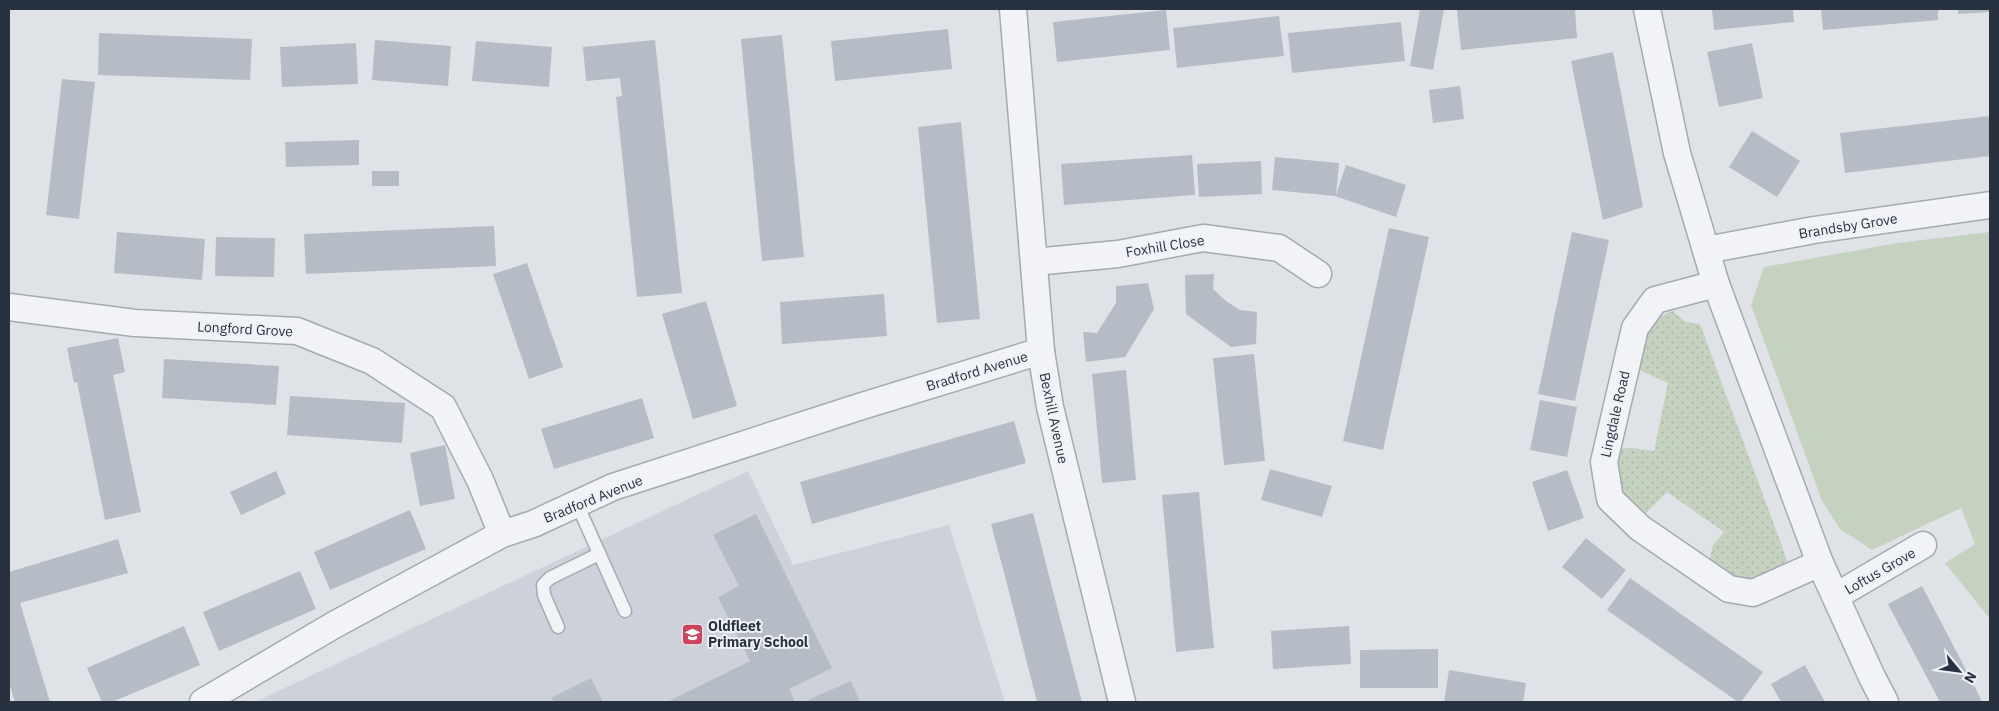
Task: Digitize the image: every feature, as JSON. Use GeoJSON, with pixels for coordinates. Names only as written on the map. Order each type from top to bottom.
{"type":"FeatureCollection","features":[{"type":"Feature","properties":{"kind":"street","name":"Bexhill Avenue"},"geometry":{"type":"LineString","coordinates":[[1013,9],[1041,351],[1050,407],[1122,702]]}},
{"type":"Feature","properties":{"kind":"street"},"geometry":{"type":"LineString","coordinates":[[1647,9],[1677,153],[1716,284],[1820,563],[1885,702]]}},
{"type":"Feature","properties":{"kind":"street","name":"Brandsby Grove"},"geometry":{"type":"LineString","coordinates":[[1706,250],[1814,230],[1990,205]]}},
{"type":"Feature","properties":{"kind":"street","name":"Foxhill Close"},"geometry":{"type":"LineString","coordinates":[[1034,262],[1118,254],[1203,238],[1279,248],[1318,274]]}},
{"type":"Feature","properties":{"kind":"street","name":"Lingdale Road"},"geometry":{"type":"LineString","coordinates":[[1716,284],[1655,300],[1635,328],[1604,462],[1610,500],[1640,528],[1729,589],[1753,593],[1820,563]]}},
{"type":"Feature","properties":{"kind":"street","name":"Longford Grove"},"geometry":{"type":"LineString","coordinates":[[9,307],[135,323],[297,331],[372,360],[443,407],[480,480],[502,534]]}},
{"type":"Feature","properties":{"kind":"street","name":"Bradford Avenue"},"geometry":{"type":"LineString","coordinates":[[202,702],[326,630],[502,534],[533,524],[613,487],[859,407],[1041,351]]}},
{"type":"Feature","properties":{"kind":"street","name":"Loftus Grove"},"geometry":{"type":"LineString","coordinates":[[1836,596],[1923,545]]}},
{"type":"Feature","properties":{"kind":"lane"},"geometry":{"type":"LineString","coordinates":[[577,504],[625,612]]}},
{"type":"Feature","properties":{"kind":"lane"},"geometry":{"type":"LineString","coordinates":[[558,626],[544,595],[543,585],[550,578],[599,554]]}},
{"type":"Feature","properties":{"kind":"shaded area","name":"Oldfleet Primary School"},"geometry":{"type":"Polygon","coordinates":[[[748,471],[793,565],[949,525],[1005,702],[255,702],[748,471]]]}},
{"type":"Feature","properties":{"kind":"green space"},"geometry":{"type":"Polygon","coordinates":[[[1990,232],[1990,619],[1945,563],[1975,544],[1961,508],[1872,550],[1840,529],[1822,501],[1751,305],[1764,267],[1897,243],[1990,232]]]}},
{"type":"Feature","properties":{"kind":"green space"},"geometry":{"type":"Polygon","coordinates":[[[1673,311],[1686,322],[1700,324],[1787,560],[1778,573],[1759,581],[1737,580],[1709,561],[1713,545],[1724,532],[1667,492],[1646,513],[1634,511],[1620,495],[1615,449],[1632,448],[1654,451],[1668,383],[1633,367],[1642,341],[1651,326],[1656,320],[1673,311]]]}},
{"type":"Feature","properties":{"kind":"building"},"geometry":{"type":"Polygon","coordinates":[[[1420,9],[1444,9],[1433,70],[1410,66],[1420,9]]]}},
{"type":"Feature","properties":{"kind":"building"},"geometry":{"type":"Polygon","coordinates":[[[1575,9],[1577,38],[1461,50],[1457,10],[1575,9]]]}},
{"type":"Feature","properties":{"kind":"building"},"geometry":{"type":"Polygon","coordinates":[[[1712,9],[1793,9],[1794,22],[1714,30],[1712,9]]]}},
{"type":"Feature","properties":{"kind":"building"},"geometry":{"type":"Polygon","coordinates":[[[1821,9],[1938,9],[1938,20],[1823,30],[1821,9]]]}},
{"type":"Feature","properties":{"kind":"building"},"geometry":{"type":"Polygon","coordinates":[[[1958,9],[1990,9],[1990,12],[1958,14],[1958,9]]]}},
{"type":"Feature","properties":{"kind":"building"},"geometry":{"type":"Polygon","coordinates":[[[1166,10],[1170,50],[1057,62],[1053,22],[1166,10]]]}},
{"type":"Feature","properties":{"kind":"building"},"geometry":{"type":"Polygon","coordinates":[[[1279,16],[1284,56],[1177,68],[1173,28],[1279,16]]]}},
{"type":"Feature","properties":{"kind":"building"},"geometry":{"type":"Polygon","coordinates":[[[1401,22],[1405,61],[1292,73],[1288,33],[1401,22]]]}},
{"type":"Feature","properties":{"kind":"building"},"geometry":{"type":"Polygon","coordinates":[[[948,29],[952,69],[835,81],[831,41],[948,29]]]}},
{"type":"Feature","properties":{"kind":"building"},"geometry":{"type":"Polygon","coordinates":[[[99,33],[252,39],[250,80],[98,75],[99,33]]]}},
{"type":"Feature","properties":{"kind":"building"},"geometry":{"type":"Polygon","coordinates":[[[782,35],[804,257],[762,261],[741,39],[782,35]]]}},
{"type":"Feature","properties":{"kind":"building"},"geometry":{"type":"Polygon","coordinates":[[[375,40],[451,46],[448,86],[372,80],[375,40]]]}},
{"type":"Feature","properties":{"kind":"building"},"geometry":{"type":"Polygon","coordinates":[[[655,40],[682,293],[637,297],[616,97],[622,96],[620,78],[586,81],[583,47],[655,40]]]}},
{"type":"Feature","properties":{"kind":"building"},"geometry":{"type":"Polygon","coordinates":[[[476,41],[552,47],[549,87],[472,81],[476,41]]]}},
{"type":"Feature","properties":{"kind":"building"},"geometry":{"type":"Polygon","coordinates":[[[356,43],[358,84],[282,87],[280,47],[356,43]]]}},
{"type":"Feature","properties":{"kind":"building"},"geometry":{"type":"Polygon","coordinates":[[[1752,43],[1763,98],[1719,107],[1707,52],[1752,43]]]}},
{"type":"Feature","properties":{"kind":"building"},"geometry":{"type":"Polygon","coordinates":[[[1613,52],[1643,207],[1603,220],[1571,61],[1613,52]]]}},
{"type":"Feature","properties":{"kind":"building"},"geometry":{"type":"Polygon","coordinates":[[[62,79],[95,82],[79,219],[46,215],[62,79]]]}},
{"type":"Feature","properties":{"kind":"building"},"geometry":{"type":"Polygon","coordinates":[[[1460,86],[1464,119],[1433,123],[1429,90],[1460,86]]]}},
{"type":"Feature","properties":{"kind":"building"},"geometry":{"type":"Polygon","coordinates":[[[1990,116],[1990,156],[1845,173],[1840,133],[1990,116]]]}},
{"type":"Feature","properties":{"kind":"building"},"geometry":{"type":"Polygon","coordinates":[[[961,122],[980,319],[937,323],[918,127],[961,122]]]}},
{"type":"Feature","properties":{"kind":"building"},"geometry":{"type":"Polygon","coordinates":[[[1752,131],[1800,161],[1777,197],[1729,167],[1752,131]]]}},
{"type":"Feature","properties":{"kind":"building"},"geometry":{"type":"Polygon","coordinates":[[[359,140],[359,165],[286,167],[285,142],[359,140]]]}},
{"type":"Feature","properties":{"kind":"building"},"geometry":{"type":"Polygon","coordinates":[[[1192,155],[1195,195],[1064,205],[1061,164],[1192,155]]]}},
{"type":"Feature","properties":{"kind":"building"},"geometry":{"type":"Polygon","coordinates":[[[1275,157],[1339,163],[1336,195],[1346,165],[1406,185],[1396,217],[1335,196],[1272,190],[1275,157]]]}},
{"type":"Feature","properties":{"kind":"building"},"geometry":{"type":"Polygon","coordinates":[[[1261,161],[1262,194],[1199,197],[1197,164],[1261,161]]]}},
{"type":"Feature","properties":{"kind":"building"},"geometry":{"type":"Polygon","coordinates":[[[372,171],[399,171],[399,186],[372,186],[372,171]]]}},
{"type":"Feature","properties":{"kind":"building"},"geometry":{"type":"Polygon","coordinates":[[[494,226],[496,266],[306,274],[304,234],[494,226]]]}},
{"type":"Feature","properties":{"kind":"building"},"geometry":{"type":"Polygon","coordinates":[[[1389,228],[1429,237],[1383,450],[1343,441],[1389,228]]]}},
{"type":"Feature","properties":{"kind":"building"},"geometry":{"type":"Polygon","coordinates":[[[117,232],[205,239],[202,280],[114,273],[117,232]]]}},
{"type":"Feature","properties":{"kind":"building"},"geometry":{"type":"Polygon","coordinates":[[[1572,232],[1609,240],[1575,401],[1538,394],[1572,232]]]}},
{"type":"Feature","properties":{"kind":"building"},"geometry":{"type":"Polygon","coordinates":[[[216,237],[275,238],[274,277],[215,276],[216,237]]]}},
{"type":"Feature","properties":{"kind":"building"},"geometry":{"type":"Polygon","coordinates":[[[527,263],[563,367],[529,379],[493,274],[527,263]]]}},
{"type":"Feature","properties":{"kind":"building"},"geometry":{"type":"Polygon","coordinates":[[[1214,274],[1213,289],[1226,301],[1240,310],[1257,312],[1256,344],[1231,347],[1186,314],[1185,275],[1214,274]]]}},
{"type":"Feature","properties":{"kind":"building"},"geometry":{"type":"Polygon","coordinates":[[[1148,283],[1154,309],[1125,357],[1086,362],[1083,332],[1097,333],[1116,303],[1116,286],[1148,283]]]}},
{"type":"Feature","properties":{"kind":"building"},"geometry":{"type":"Polygon","coordinates":[[[884,294],[887,336],[782,344],[780,302],[884,294]]]}},
{"type":"Feature","properties":{"kind":"building"},"geometry":{"type":"Polygon","coordinates":[[[706,301],[737,406],[693,419],[662,314],[706,301]]]}},
{"type":"Feature","properties":{"kind":"building"},"geometry":{"type":"Polygon","coordinates":[[[118,338],[125,372],[113,375],[141,512],[105,520],[77,382],[74,383],[67,348],[118,338]]]}},
{"type":"Feature","properties":{"kind":"building"},"geometry":{"type":"Polygon","coordinates":[[[1254,354],[1265,461],[1224,465],[1213,358],[1254,354]]]}},
{"type":"Feature","properties":{"kind":"building"},"geometry":{"type":"Polygon","coordinates":[[[164,359],[279,366],[276,405],[162,398],[164,359]]]}},
{"type":"Feature","properties":{"kind":"building"},"geometry":{"type":"Polygon","coordinates":[[[1126,370],[1136,480],[1102,483],[1092,374],[1126,370]]]}},
{"type":"Feature","properties":{"kind":"building"},"geometry":{"type":"Polygon","coordinates":[[[290,396],[405,403],[402,443],[287,435],[290,396]]]}},
{"type":"Feature","properties":{"kind":"building"},"geometry":{"type":"Polygon","coordinates":[[[642,398],[654,438],[554,469],[541,429],[642,398]]]}},
{"type":"Feature","properties":{"kind":"building"},"geometry":{"type":"Polygon","coordinates":[[[1540,400],[1577,407],[1567,457],[1530,450],[1540,400]]]}},
{"type":"Feature","properties":{"kind":"building"},"geometry":{"type":"Polygon","coordinates":[[[1014,421],[1026,463],[812,524],[800,482],[1014,421]]]}},
{"type":"Feature","properties":{"kind":"building"},"geometry":{"type":"Polygon","coordinates":[[[445,445],[455,499],[420,506],[410,453],[445,445]]]}},
{"type":"Feature","properties":{"kind":"building"},"geometry":{"type":"Polygon","coordinates":[[[1270,469],[1332,486],[1322,517],[1261,500],[1270,469]]]}},
{"type":"Feature","properties":{"kind":"building"},"geometry":{"type":"Polygon","coordinates":[[[1567,470],[1584,518],[1548,531],[1532,482],[1567,470]]]}},
{"type":"Feature","properties":{"kind":"building"},"geometry":{"type":"Polygon","coordinates":[[[276,471],[286,494],[241,515],[230,492],[276,471]]]}},
{"type":"Feature","properties":{"kind":"building"},"geometry":{"type":"Polygon","coordinates":[[[1199,492],[1214,648],[1176,652],[1162,495],[1199,492]]]}},
{"type":"Feature","properties":{"kind":"building"},"geometry":{"type":"Polygon","coordinates":[[[410,510],[426,549],[330,590],[314,552],[410,510]]]}},
{"type":"Feature","properties":{"kind":"building"},"geometry":{"type":"Polygon","coordinates":[[[1033,513],[1082,702],[1037,702],[991,524],[1033,513]]]}},
{"type":"Feature","properties":{"kind":"building"},"geometry":{"type":"Polygon","coordinates":[[[756,514],[832,668],[789,689],[795,702],[667,702],[750,661],[718,597],[739,586],[713,535],[756,514]]]}},
{"type":"Feature","properties":{"kind":"building"},"geometry":{"type":"Polygon","coordinates":[[[1586,538],[1626,570],[1602,599],[1562,567],[1586,538]]]}},
{"type":"Feature","properties":{"kind":"building"},"geometry":{"type":"Polygon","coordinates":[[[118,539],[128,573],[20,603],[50,702],[15,702],[9,683],[9,572],[118,539]]]}},
{"type":"Feature","properties":{"kind":"building"},"geometry":{"type":"Polygon","coordinates":[[[300,571],[316,609],[219,651],[203,612],[300,571]]]}},
{"type":"Feature","properties":{"kind":"building"},"geometry":{"type":"Polygon","coordinates":[[[1630,578],[1763,672],[1741,702],[1738,702],[1607,610],[1630,578]]]}},
{"type":"Feature","properties":{"kind":"building"},"geometry":{"type":"Polygon","coordinates":[[[1922,586],[1982,702],[1940,702],[1888,604],[1922,586]]]}},
{"type":"Feature","properties":{"kind":"building"},"geometry":{"type":"Polygon","coordinates":[[[184,626],[200,665],[112,702],[102,702],[87,668],[184,626]]]}},
{"type":"Feature","properties":{"kind":"building"},"geometry":{"type":"Polygon","coordinates":[[[1349,626],[1351,664],[1273,669],[1271,631],[1349,626]]]}},
{"type":"Feature","properties":{"kind":"building"},"geometry":{"type":"Polygon","coordinates":[[[1438,649],[1438,688],[1360,688],[1360,650],[1438,649]]]}},
{"type":"Feature","properties":{"kind":"building"},"geometry":{"type":"Polygon","coordinates":[[[1805,665],[1825,702],[1781,702],[1771,684],[1805,665]]]}},
{"type":"Feature","properties":{"kind":"building"},"geometry":{"type":"Polygon","coordinates":[[[1449,670],[1526,683],[1523,702],[1444,702],[1449,670]]]}},
{"type":"Feature","properties":{"kind":"building"},"geometry":{"type":"Polygon","coordinates":[[[591,678],[603,702],[554,702],[551,698],[591,678]]]}},
{"type":"Feature","properties":{"kind":"building"},"geometry":{"type":"Polygon","coordinates":[[[851,681],[860,702],[809,702],[808,700],[851,681]]]}},
{"type":"Feature","properties":{"kind":"place","name":"Oldfleet Primary School"},"geometry":{"type":"Point","coordinates":[692,634]}}]}
